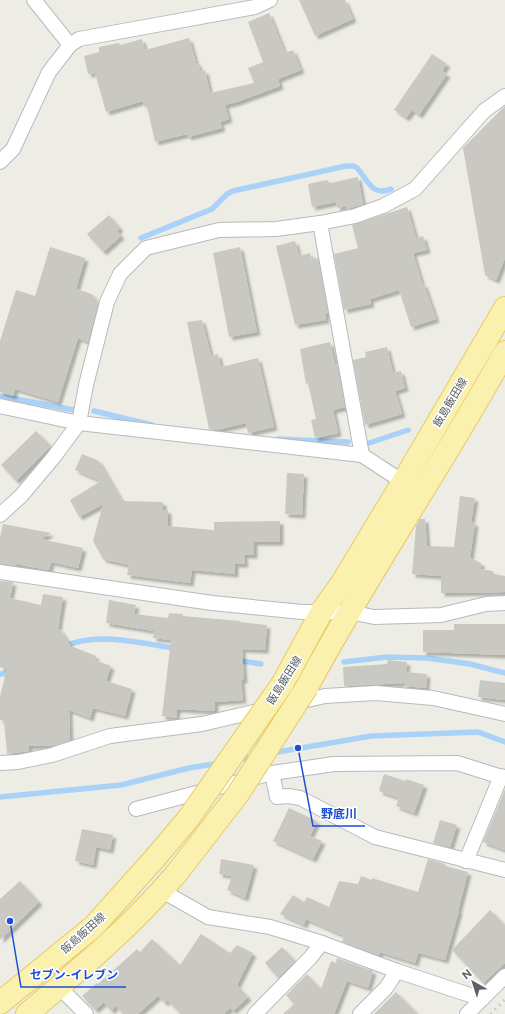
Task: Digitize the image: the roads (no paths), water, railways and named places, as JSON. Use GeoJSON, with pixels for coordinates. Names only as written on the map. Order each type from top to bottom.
{"type":"FeatureCollection","features":[{"type":"Feature","properties":{"kind":"main road","name":"飯島飯田線"},"geometry":{"type":"LineString","coordinates":[[0,1003],[94,926],[156,858],[188,819],[283,683],[322,611],[342,583],[403,482],[505,308]]}},
{"type":"Feature","properties":{"kind":"main road","name":"飯島飯田線"},"geometry":{"type":"LineString","coordinates":[[27,1014],[113,940],[169,881],[238,794],[307,687],[333,638],[429,482],[505,352]]}},
{"type":"Feature","properties":{"kind":"street"},"geometry":{"type":"LineString","coordinates":[[34,0],[70,45]]}},
{"type":"Feature","properties":{"kind":"street"},"geometry":{"type":"LineString","coordinates":[[0,162],[13,149],[49,72],[70,45],[80,38],[255,7],[270,0]]}},
{"type":"Feature","properties":{"kind":"street"},"geometry":{"type":"LineString","coordinates":[[0,515],[21,496],[79,424],[86,385],[107,302],[120,274],[146,248],[219,230],[276,228],[320,223],[354,216],[383,206],[415,189],[484,111],[505,96]]}},
{"type":"Feature","properties":{"kind":"street"},"geometry":{"type":"LineString","coordinates":[[320,223],[362,456]]}},
{"type":"Feature","properties":{"kind":"street"},"geometry":{"type":"LineString","coordinates":[[0,406],[79,424],[362,456],[403,482]]}},
{"type":"Feature","properties":{"kind":"street"},"geometry":{"type":"LineString","coordinates":[[0,572],[212,603],[302,612],[350,612],[374,617],[441,615],[486,604],[505,603]]}},
{"type":"Feature","properties":{"kind":"street"},"geometry":{"type":"LineString","coordinates":[[0,763],[18,762],[52,755],[110,736],[202,724],[325,696],[376,693],[433,698],[505,714]]}},
{"type":"Feature","properties":{"kind":"street"},"geometry":{"type":"LineString","coordinates":[[136,808],[272,774],[334,764],[457,763],[503,777],[466,861]]}},
{"type":"Feature","properties":{"kind":"street"},"geometry":{"type":"LineString","coordinates":[[272,774],[276,797],[288,796],[300,798],[375,837],[505,870]]}},
{"type":"Feature","properties":{"kind":"street"},"geometry":{"type":"LineString","coordinates":[[169,881],[171,896],[208,917],[270,927],[322,943],[482,999]]}},
{"type":"Feature","properties":{"kind":"street"},"geometry":{"type":"LineString","coordinates":[[255,1014],[310,958],[322,943]]}},
{"type":"Feature","properties":{"kind":"street"},"geometry":{"type":"LineString","coordinates":[[360,1014],[386,988],[396,970]]}},
{"type":"Feature","properties":{"kind":"street"},"geometry":{"type":"LineString","coordinates":[[468,1014],[505,976]]}},
{"type":"Feature","properties":{"kind":"street"},"geometry":{"type":"LineString","coordinates":[[59,987],[86,1014]]}},
{"type":"Feature","properties":{"kind":"waterway"},"geometry":{"type":"LineString","coordinates":[[141,238],[212,209],[227,194],[233,191],[346,166],[354,166],[357,168],[375,189],[379,191],[391,189]]}},
{"type":"Feature","properties":{"kind":"waterway"},"geometry":{"type":"LineString","coordinates":[[0,396],[74,410]]}},
{"type":"Feature","properties":{"kind":"waterway"},"geometry":{"type":"LineString","coordinates":[[94,411],[152,425]]}},
{"type":"Feature","properties":{"kind":"waterway"},"geometry":{"type":"LineString","coordinates":[[369,443],[408,430]]}},
{"type":"Feature","properties":{"kind":"waterway"},"geometry":{"type":"LineString","coordinates":[[278,439],[348,442]]}},
{"type":"Feature","properties":{"kind":"waterway"},"geometry":{"type":"LineString","coordinates":[[63,647],[76,642],[104,639],[177,649]]}},
{"type":"Feature","properties":{"kind":"waterway"},"geometry":{"type":"LineString","coordinates":[[344,662],[387,657],[427,658],[470,664],[505,673]]}},
{"type":"Feature","properties":{"kind":"waterway"},"geometry":{"type":"LineString","coordinates":[[236,660],[261,664]]}},
{"type":"Feature","properties":{"kind":"waterway"},"geometry":{"type":"LineString","coordinates":[[0,674],[12,673]]}},
{"type":"Feature","properties":{"kind":"waterway"},"geometry":{"type":"LineString","coordinates":[[272,753],[371,736],[478,732],[505,742]]}},
{"type":"Feature","properties":{"kind":"waterway"},"geometry":{"type":"LineString","coordinates":[[237,760],[256,756]]}},
{"type":"Feature","properties":{"kind":"waterway"},"geometry":{"type":"LineString","coordinates":[[0,797],[121,785],[189,768],[220,763]]}},
{"type":"Feature","properties":{"kind":"railway"},"geometry":{"type":"LineString","coordinates":[[491,1014],[505,999]]}},
{"type":"Feature","properties":{"kind":"place","name":"野底川"},"geometry":{"type":"Point","coordinates":[298,748]}},
{"type":"Feature","properties":{"kind":"place","name":"セブン-イレブン"},"geometry":{"type":"Point","coordinates":[10,921]}}]}
